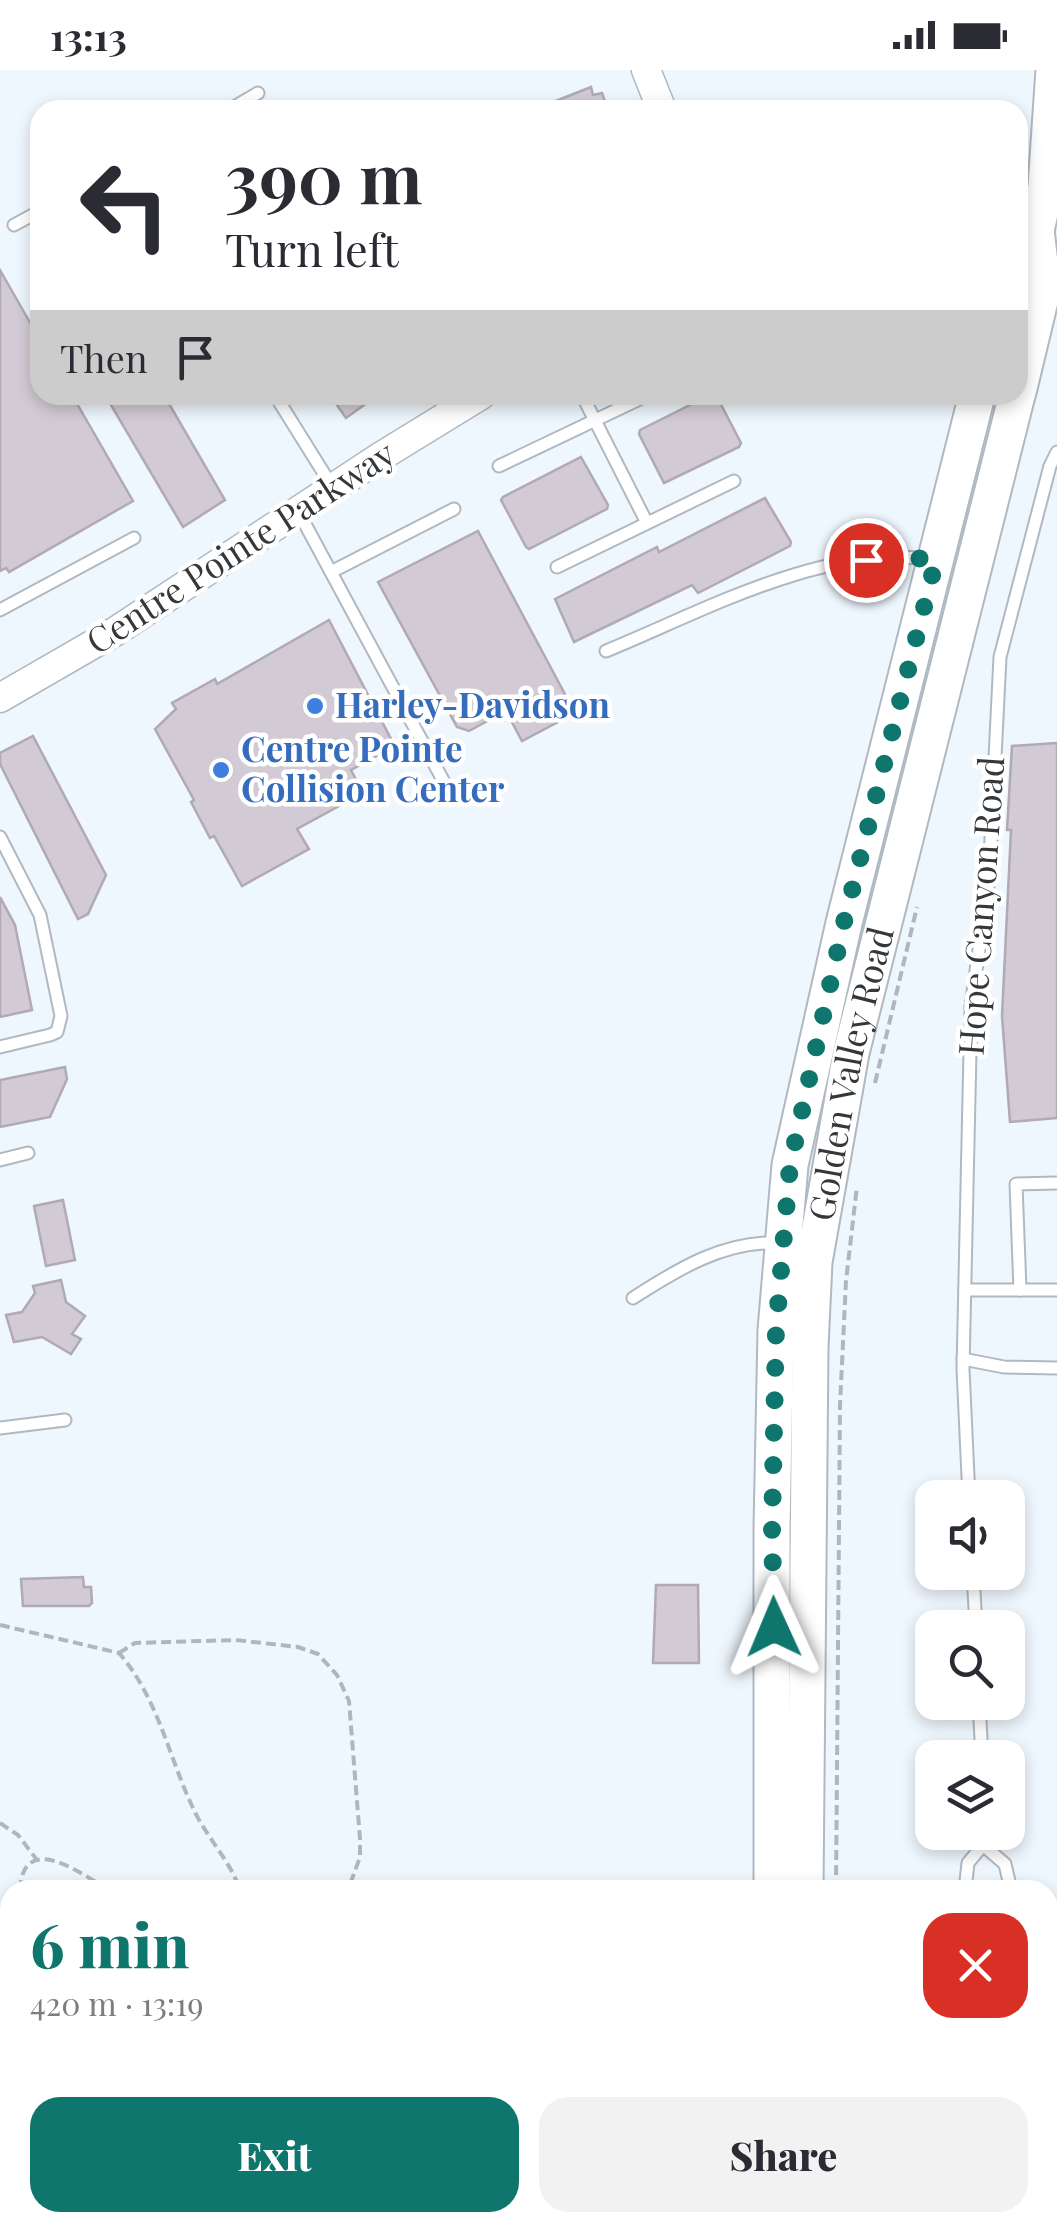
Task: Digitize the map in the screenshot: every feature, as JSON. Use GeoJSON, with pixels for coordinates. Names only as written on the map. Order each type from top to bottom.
{"type":"FeatureCollection","features":[{"type":"Feature","properties":{"kind":"main road","name":"Golden Valley Road"},"geometry":{"type":"LineString","coordinates":[[1028,349],[1043,288],[1032,237],[1046,187],[1054,70]]}},
{"type":"Feature","properties":{"kind":"main road","name":"Golden Valley Road"},"geometry":{"type":"LineString","coordinates":[[772,1880],[772,1528],[781,1243],[790,1165],[844,922],[975,405]]}},
{"type":"Feature","properties":{"kind":"main road","name":"Golden Valley Road"},"geometry":{"type":"LineString","coordinates":[[806,1880],[814,1262],[851,1053],[1014,405]]}},
{"type":"Feature","properties":{"kind":"street"},"geometry":{"type":"LineString","coordinates":[[646,70],[658,100]]}},
{"type":"Feature","properties":{"kind":"street","name":"Centre Pointe Parkway"},"geometry":{"type":"LineString","coordinates":[[0,698],[116,632],[465,405]]}},
{"type":"Feature","properties":{"kind":"lane"},"geometry":{"type":"LineString","coordinates":[[246,100],[258,93]]}},
{"type":"Feature","properties":{"kind":"lane"},"geometry":{"type":"LineString","coordinates":[[14,225],[30,216]]}},
{"type":"Feature","properties":{"kind":"lane"},"geometry":{"type":"LineString","coordinates":[[281,405],[333,488]]}},
{"type":"Feature","properties":{"kind":"lane"},"geometry":{"type":"LineString","coordinates":[[587,405],[646,523]]}},
{"type":"Feature","properties":{"kind":"lane"},"geometry":{"type":"LineString","coordinates":[[499,466],[627,405]]}},
{"type":"Feature","properties":{"kind":"lane","name":"Hope Canyon Road"},"geometry":{"type":"LineString","coordinates":[[969,1480],[963,1364],[971,1006],[988,879],[1000,656],[1057,452]]}},
{"type":"Feature","properties":{"kind":"lane"},"geometry":{"type":"LineString","coordinates":[[557,567],[734,481]]}},
{"type":"Feature","properties":{"kind":"lane"},"geometry":{"type":"LineString","coordinates":[[331,572],[454,508]]}},
{"type":"Feature","properties":{"kind":"lane"},"geometry":{"type":"LineString","coordinates":[[298,511],[444,782]]}},
{"type":"Feature","properties":{"kind":"lane"},"geometry":{"type":"LineString","coordinates":[[0,610],[134,538]]}},
{"type":"Feature","properties":{"kind":"lane"},"geometry":{"type":"LineString","coordinates":[[606,651],[806,569],[895,556],[936,560]]}},
{"type":"Feature","properties":{"kind":"lane"},"geometry":{"type":"LineString","coordinates":[[0,837],[40,914],[62,1016],[56,1032],[50,1035],[0,1046]]}},
{"type":"Feature","properties":{"kind":"lane"},"geometry":{"type":"LineString","coordinates":[[0,1160],[28,1154]]}},
{"type":"Feature","properties":{"kind":"lane"},"geometry":{"type":"LineString","coordinates":[[1020,1290],[1016,1184],[1057,1183]]}},
{"type":"Feature","properties":{"kind":"lane"},"geometry":{"type":"LineString","coordinates":[[633,1298],[671,1273],[718,1251],[755,1242],[781,1243]]}},
{"type":"Feature","properties":{"kind":"lane"},"geometry":{"type":"LineString","coordinates":[[965,1290],[1057,1290]]}},
{"type":"Feature","properties":{"kind":"lane"},"geometry":{"type":"LineString","coordinates":[[963,1364],[1057,1368]]}},
{"type":"Feature","properties":{"kind":"lane"},"geometry":{"type":"LineString","coordinates":[[0,1428],[65,1420]]}},
{"type":"Feature","properties":{"kind":"lane"},"geometry":{"type":"LineString","coordinates":[[966,1880],[968,1863],[976,1850]]}},
{"type":"Feature","properties":{"kind":"lane"},"geometry":{"type":"LineString","coordinates":[[993,1850],[1005,1864],[1009,1880]]}},
{"type":"Feature","properties":{"kind":"path"},"geometry":{"type":"LineString","coordinates":[[874,1088],[921,891]]}},
{"type":"Feature","properties":{"kind":"path"},"geometry":{"type":"LineString","coordinates":[[836,1880],[840,1405],[846,1281],[858,1173]]}},
{"type":"Feature","properties":{"kind":"path"},"geometry":{"type":"LineString","coordinates":[[0,1625],[119,1653],[135,1644],[236,1640],[318,1654],[337,1675],[349,1700],[360,1839],[360,1857],[352,1880]]}},
{"type":"Feature","properties":{"kind":"path"},"geometry":{"type":"LineString","coordinates":[[119,1653],[155,1707],[193,1810],[236,1880]]}},
{"type":"Feature","properties":{"kind":"path"},"geometry":{"type":"LineString","coordinates":[[0,1823],[18,1835],[37,1860]]}},
{"type":"Feature","properties":{"kind":"path"},"geometry":{"type":"LineString","coordinates":[[21,1880],[37,1860]]}},
{"type":"Feature","properties":{"kind":"path"},"geometry":{"type":"LineString","coordinates":[[37,1860],[61,1861],[92,1880]]}},
{"type":"Feature","properties":{"kind":"building"},"geometry":{"type":"Polygon","coordinates":[[[591,87],[593,95],[602,93],[604,100],[558,100],[591,87]]]}},
{"type":"Feature","properties":{"kind":"building"},"geometry":{"type":"Polygon","coordinates":[[[0,270],[30,322],[30,405],[78,405],[133,501],[9,572],[6,568],[0,571],[0,270]]]}},
{"type":"Feature","properties":{"kind":"building"},"geometry":{"type":"Polygon","coordinates":[[[111,405],[170,405],[225,500],[183,527],[111,405]]]}},
{"type":"Feature","properties":{"kind":"building"},"geometry":{"type":"Polygon","coordinates":[[[337,405],[364,405],[346,418],[337,405]]]}},
{"type":"Feature","properties":{"kind":"building"},"geometry":{"type":"Polygon","coordinates":[[[690,405],[721,405],[741,443],[664,483],[640,430],[690,405]]]}},
{"type":"Feature","properties":{"kind":"building"},"geometry":{"type":"Polygon","coordinates":[[[581,457],[607,509],[529,549],[501,500],[581,457]]]}},
{"type":"Feature","properties":{"kind":"building"},"geometry":{"type":"Polygon","coordinates":[[[765,498],[790,546],[698,593],[692,585],[574,642],[555,599],[765,498]]]}},
{"type":"Feature","properties":{"kind":"building"},"geometry":{"type":"Polygon","coordinates":[[[478,531],[575,713],[522,741],[506,711],[469,731],[457,727],[378,582],[478,531]]]}},
{"type":"Feature","properties":{"kind":"building"},"geometry":{"type":"Polygon","coordinates":[[[329,620],[391,739],[388,750],[351,770],[363,793],[297,829],[309,849],[242,886],[214,836],[210,838],[155,729],[176,709],[172,703],[215,679],[217,684],[329,620]]]}},
{"type":"Feature","properties":{"kind":"building"},"geometry":{"type":"Polygon","coordinates":[[[33,736],[106,875],[88,914],[78,919],[0,764],[0,753],[33,736]]]}},
{"type":"Feature","properties":{"kind":"building"},"geometry":{"type":"Polygon","coordinates":[[[1057,743],[1057,1118],[1010,1122],[1002,1016],[1012,746],[1057,743]]]}},
{"type":"Feature","properties":{"kind":"building"},"geometry":{"type":"Polygon","coordinates":[[[0,897],[15,925],[32,1010],[0,1017],[0,897]]]}},
{"type":"Feature","properties":{"kind":"building"},"geometry":{"type":"Polygon","coordinates":[[[65,1067],[67,1079],[50,1117],[0,1127],[0,1080],[65,1067]]]}},
{"type":"Feature","properties":{"kind":"building"},"geometry":{"type":"Polygon","coordinates":[[[63,1200],[75,1260],[46,1266],[34,1206],[63,1200]]]}},
{"type":"Feature","properties":{"kind":"building"},"geometry":{"type":"Polygon","coordinates":[[[61,1280],[66,1302],[85,1316],[72,1334],[81,1339],[71,1354],[42,1337],[14,1342],[6,1315],[22,1312],[35,1293],[33,1286],[61,1280]]]}},
{"type":"Feature","properties":{"kind":"building"},"geometry":{"type":"Polygon","coordinates":[[[83,1577],[84,1587],[91,1587],[89,1606],[23,1606],[21,1579],[83,1577]]]}},
{"type":"Feature","properties":{"kind":"building"},"geometry":{"type":"Polygon","coordinates":[[[656,1585],[698,1585],[699,1663],[653,1663],[656,1585]]]}},
{"type":"Feature","properties":{"kind":"place","name":"Harley-Davidson"},"geometry":{"type":"Point","coordinates":[315,706]}},
{"type":"Feature","properties":{"kind":"place","name":"Centre Pointe Collision Center"},"geometry":{"type":"Point","coordinates":[221,770]}},
{"type":"Feature","properties":{"kind":"route"},"geometry":{"type":"LineString","coordinates":[[774,1627],[776,1330],[790,1165],[844,922],[936,560],[895,556],[866,560]]}}]}
